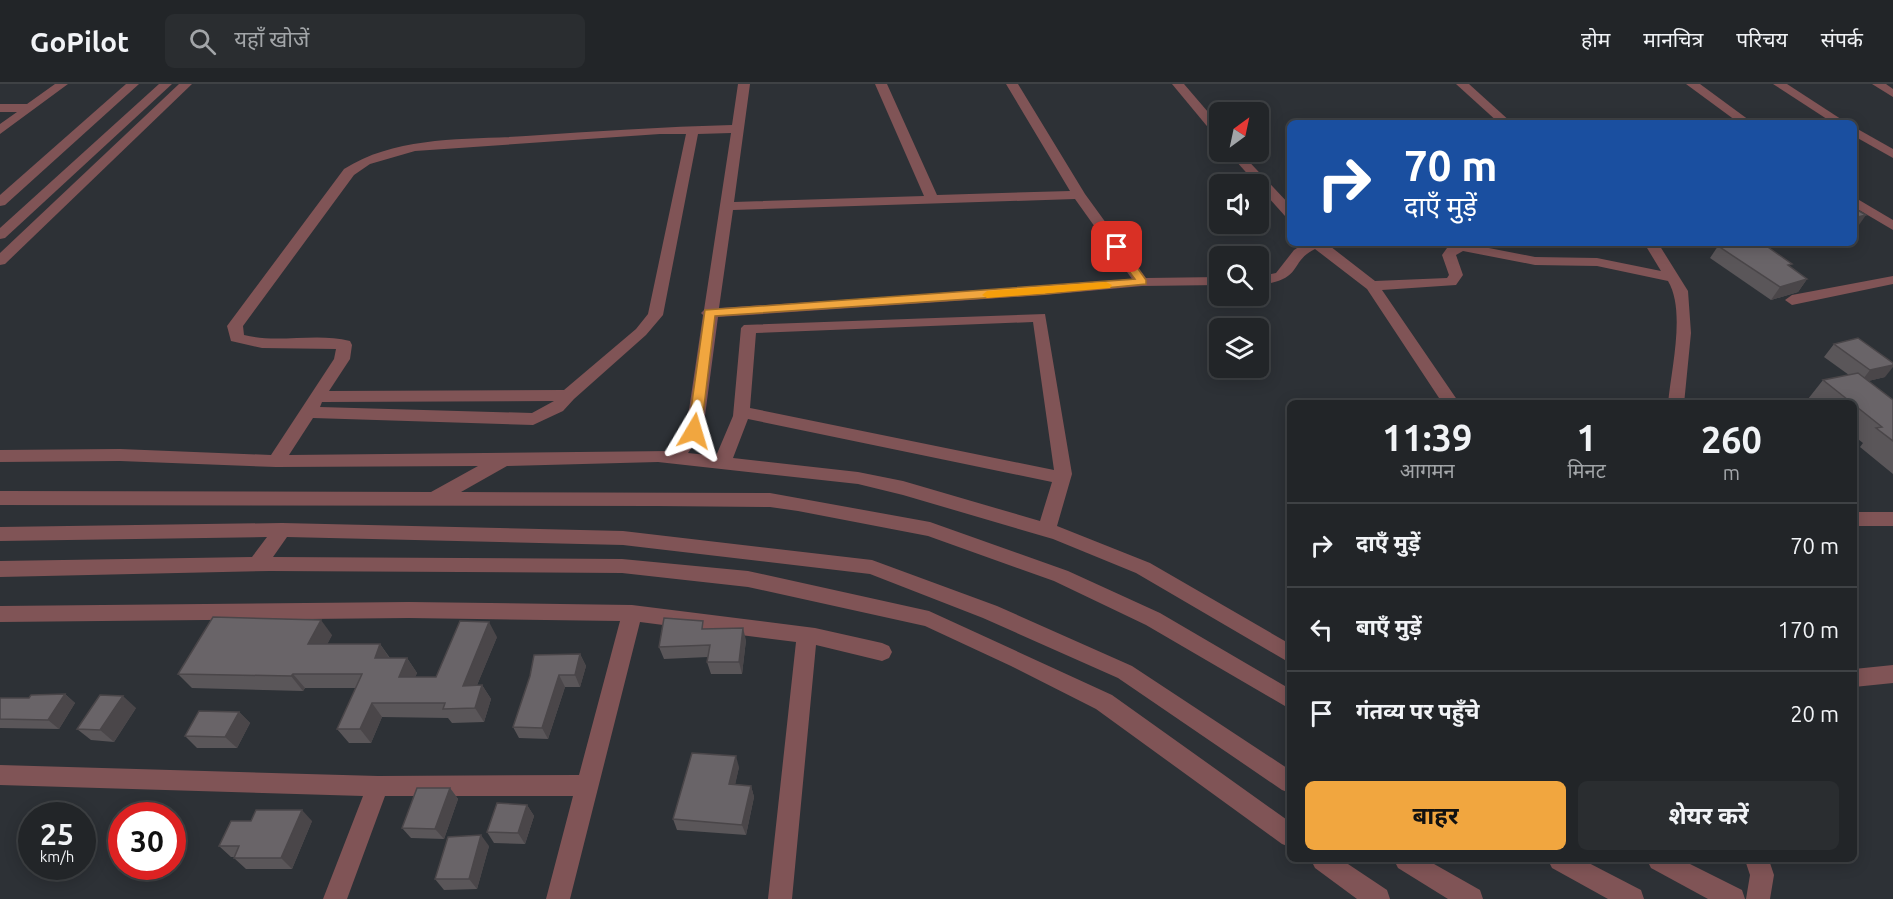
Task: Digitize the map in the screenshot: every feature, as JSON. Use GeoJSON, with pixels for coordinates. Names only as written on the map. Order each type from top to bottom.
{"type":"FeatureCollection","features":[{"type":"Feature","properties":{"kind":"street"},"geometry":{"type":"LineString","coordinates":[[0,130],[62,84]]}},
{"type":"Feature","properties":{"kind":"street"},"geometry":{"type":"LineString","coordinates":[[0,202],[133,84]]}},
{"type":"Feature","properties":{"kind":"street"},"geometry":{"type":"LineString","coordinates":[[0,236],[166,84]]}},
{"type":"Feature","properties":{"kind":"street"},"geometry":{"type":"LineString","coordinates":[[0,261],[186,84]]}},
{"type":"Feature","properties":{"kind":"street"},"geometry":{"type":"LineString","coordinates":[[676,457],[694,431],[744,84]]}},
{"type":"Feature","properties":{"kind":"street"},"geometry":{"type":"LineString","coordinates":[[880,84],[932,200]]}},
{"type":"Feature","properties":{"kind":"street"},"geometry":{"type":"LineString","coordinates":[[1012,84],[1078,195],[1142,282]]}},
{"type":"Feature","properties":{"kind":"street"},"geometry":{"type":"LineString","coordinates":[[1178,84],[1209,121]]}},
{"type":"Feature","properties":{"kind":"street"},"geometry":{"type":"LineString","coordinates":[[1462,84],[1503,120]]}},
{"type":"Feature","properties":{"kind":"street"},"geometry":{"type":"LineString","coordinates":[[1692,84],[1744,120]]}},
{"type":"Feature","properties":{"kind":"street"},"geometry":{"type":"LineString","coordinates":[[1779,84],[1836,120]]}},
{"type":"Feature","properties":{"kind":"street"},"geometry":{"type":"LineString","coordinates":[[1878,84],[1893,94]]}},
{"type":"Feature","properties":{"kind":"street"},"geometry":{"type":"LineString","coordinates":[[0,108],[28,108]]}},
{"type":"Feature","properties":{"kind":"street"},"geometry":{"type":"LineString","coordinates":[[276,461],[342,360],[344,345],[324,340],[248,342],[236,338],[235,326],[349,172],[366,161],[414,147],[660,130],[738,129]]}},
{"type":"Feature","properties":{"kind":"street"},"geometry":{"type":"LineString","coordinates":[[313,405],[533,419],[546,415],[561,406],[568,394],[641,332],[656,315],[693,130]]}},
{"type":"Feature","properties":{"kind":"street"},"geometry":{"type":"LineString","coordinates":[[1857,133],[1893,154]]}},
{"type":"Feature","properties":{"kind":"street"},"geometry":{"type":"LineString","coordinates":[[1243,162],[1287,210]]}},
{"type":"Feature","properties":{"kind":"street"},"geometry":{"type":"LineString","coordinates":[[726,206],[1078,195]]}},
{"type":"Feature","properties":{"kind":"street"},"geometry":{"type":"LineString","coordinates":[[1857,203],[1893,226]]}},
{"type":"Feature","properties":{"kind":"street"},"geometry":{"type":"LineString","coordinates":[[1269,279],[1289,273],[1299,251],[1310,246]]}},
{"type":"Feature","properties":{"kind":"street"},"geometry":{"type":"LineString","coordinates":[[1320,246],[1372,286],[1449,400]]}},
{"type":"Feature","properties":{"kind":"street"},"geometry":{"type":"LineString","coordinates":[[1653,246],[1681,291],[1683,301],[1676,400]]}},
{"type":"Feature","properties":{"kind":"street"},"geometry":{"type":"LineString","coordinates":[[1372,286],[1451,282],[1456,275],[1449,255],[1452,250],[1462,248],[1535,261],[1589,261],[1672,278]]}},
{"type":"Feature","properties":{"kind":"street"},"geometry":{"type":"LineString","coordinates":[[1792,300],[1893,280]]}},
{"type":"Feature","properties":{"kind":"street"},"geometry":{"type":"LineString","coordinates":[[710,312],[1045,291],[1142,282],[1209,281]]}},
{"type":"Feature","properties":{"kind":"street"},"geometry":{"type":"LineString","coordinates":[[722,463],[741,411],[749,328],[1041,317],[1062,478],[1047,530]]}},
{"type":"Feature","properties":{"kind":"street"},"geometry":{"type":"LineString","coordinates":[[313,405],[568,394]]}},
{"type":"Feature","properties":{"kind":"street"},"geometry":{"type":"LineString","coordinates":[[741,411],[1062,478]]}},
{"type":"Feature","properties":{"kind":"street"},"geometry":{"type":"LineString","coordinates":[[0,456],[120,455],[276,461],[676,457],[881,483],[1047,530],[1143,568],[1287,652]]}},
{"type":"Feature","properties":{"kind":"street"},"geometry":{"type":"LineString","coordinates":[[435,498],[504,460]]}},
{"type":"Feature","properties":{"kind":"street"},"geometry":{"type":"LineString","coordinates":[[0,498],[770,500],[930,529],[1061,576],[1153,619],[1287,698]]}},
{"type":"Feature","properties":{"kind":"street"},"geometry":{"type":"LineString","coordinates":[[1857,519],[1893,519]]}},
{"type":"Feature","properties":{"kind":"street"},"geometry":{"type":"LineString","coordinates":[[257,565],[282,530]]}},
{"type":"Feature","properties":{"kind":"street"},"geometry":{"type":"LineString","coordinates":[[0,534],[282,530],[623,538],[872,567],[990,612],[1125,672],[1287,781]]}},
{"type":"Feature","properties":{"kind":"street"},"geometry":{"type":"LineString","coordinates":[[0,569],[257,565],[622,566],[748,579],[929,619],[1018,660],[1104,702],[1287,834]]}},
{"type":"Feature","properties":{"kind":"street"},"geometry":{"type":"LineString","coordinates":[[0,614],[409,610],[632,614],[807,635],[882,652]]}},
{"type":"Feature","properties":{"kind":"street"},"geometry":{"type":"LineString","coordinates":[[558,899],[632,614]]}},
{"type":"Feature","properties":{"kind":"street"},"geometry":{"type":"LineString","coordinates":[[780,899],[807,635]]}},
{"type":"Feature","properties":{"kind":"street"},"geometry":{"type":"LineString","coordinates":[[1857,678],[1893,674]]}},
{"type":"Feature","properties":{"kind":"street"},"geometry":{"type":"LineString","coordinates":[[0,775],[378,786],[587,784]]}},
{"type":"Feature","properties":{"kind":"street"},"geometry":{"type":"LineString","coordinates":[[335,899],[378,786]]}},
{"type":"Feature","properties":{"kind":"street"},"geometry":{"type":"LineString","coordinates":[[1326,862],[1378,899]]}},
{"type":"Feature","properties":{"kind":"street"},"geometry":{"type":"LineString","coordinates":[[1409,862],[1471,899]]}},
{"type":"Feature","properties":{"kind":"street"},"geometry":{"type":"LineString","coordinates":[[1564,862],[1632,899]]}},
{"type":"Feature","properties":{"kind":"street"},"geometry":{"type":"LineString","coordinates":[[1663,862],[1733,899]]}},
{"type":"Feature","properties":{"kind":"street"},"geometry":{"type":"LineString","coordinates":[[1758,862],[1762,875],[1758,899]]}},
{"type":"Feature","properties":{"kind":"building"},"geometry":{"type":"Polygon","coordinates":[[[1857,210],[1866,215],[1857,217],[1857,210]]]}},
{"type":"Feature","properties":{"kind":"building"},"geometry":{"type":"Polygon","coordinates":[[[1718,246],[1766,246],[1792,264],[1788,265],[1807,279],[1780,287],[1718,246]]]}},
{"type":"Feature","properties":{"kind":"building"},"geometry":{"type":"Polygon","coordinates":[[[1858,338],[1893,365],[1870,370],[1834,344],[1858,338]]]}},
{"type":"Feature","properties":{"kind":"building"},"geometry":{"type":"Polygon","coordinates":[[[1858,373],[1893,400],[1893,441],[1876,428],[1882,427],[1857,407],[1857,400],[1848,400],[1823,380],[1858,373]]]}},
{"type":"Feature","properties":{"kind":"building"},"geometry":{"type":"Polygon","coordinates":[[[213,617],[321,620],[308,644],[380,644],[375,658],[407,658],[399,677],[436,677],[460,621],[489,622],[463,686],[482,685],[475,708],[443,709],[445,703],[372,703],[360,729],[337,729],[362,674],[293,674],[291,676],[178,674],[213,617]]]}},
{"type":"Feature","properties":{"kind":"building"},"geometry":{"type":"Polygon","coordinates":[[[664,618],[703,621],[702,629],[743,628],[739,662],[707,662],[710,645],[659,647],[664,618]]]}},
{"type":"Feature","properties":{"kind":"building"},"geometry":{"type":"Polygon","coordinates":[[[580,654],[575,675],[559,675],[542,728],[513,727],[530,676],[534,655],[580,654]]]}},
{"type":"Feature","properties":{"kind":"building"},"geometry":{"type":"Polygon","coordinates":[[[65,694],[48,720],[0,719],[0,698],[65,694]]]}},
{"type":"Feature","properties":{"kind":"building"},"geometry":{"type":"Polygon","coordinates":[[[100,695],[123,696],[100,730],[77,729],[100,695]]]}},
{"type":"Feature","properties":{"kind":"building"},"geometry":{"type":"Polygon","coordinates":[[[199,711],[239,712],[225,737],[185,736],[199,711]]]}},
{"type":"Feature","properties":{"kind":"building"},"geometry":{"type":"Polygon","coordinates":[[[692,753],[736,756],[729,784],[751,786],[742,825],[673,819],[692,753]]]}},
{"type":"Feature","properties":{"kind":"building"},"geometry":{"type":"Polygon","coordinates":[[[417,788],[450,788],[435,829],[402,828],[417,788]]]}},
{"type":"Feature","properties":{"kind":"building"},"geometry":{"type":"Polygon","coordinates":[[[497,803],[527,805],[518,833],[487,832],[497,803]]]}},
{"type":"Feature","properties":{"kind":"building"},"geometry":{"type":"Polygon","coordinates":[[[256,810],[302,810],[281,858],[234,858],[239,846],[219,846],[231,821],[251,821],[256,810]]]}},
{"type":"Feature","properties":{"kind":"building"},"geometry":{"type":"Polygon","coordinates":[[[481,835],[469,879],[435,879],[448,837],[481,835]]]}},
{"type":"Feature","properties":{"kind":"slow traffic"},"geometry":{"type":"LineString","coordinates":[[987,295],[1106,285]]}},
{"type":"Feature","properties":{"kind":"route"},"geometry":{"type":"LineString","coordinates":[[694,431],[710,312],[1045,291],[1142,282],[1117,247]]}}]}
